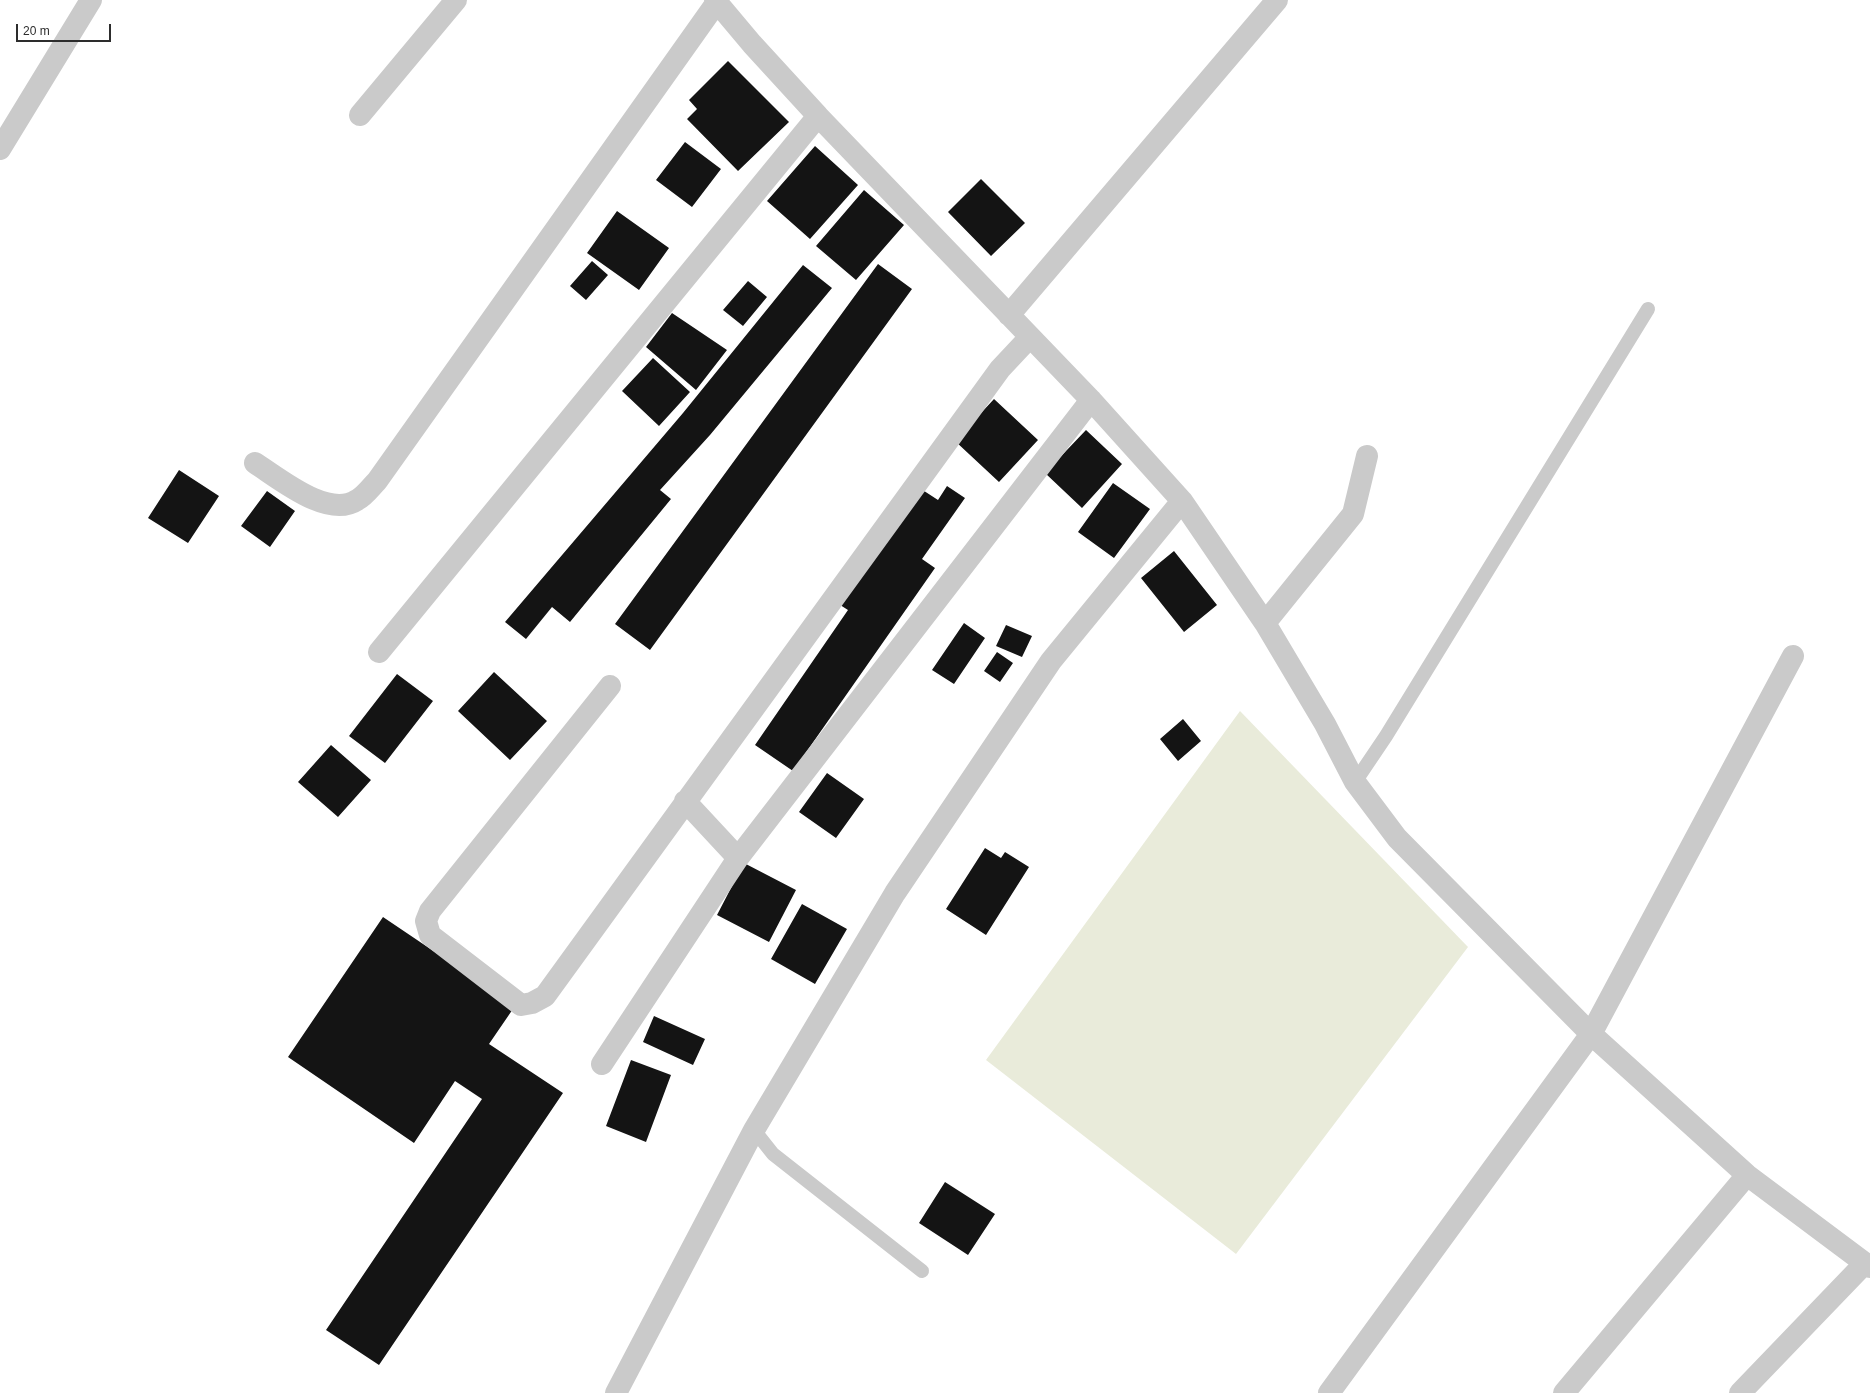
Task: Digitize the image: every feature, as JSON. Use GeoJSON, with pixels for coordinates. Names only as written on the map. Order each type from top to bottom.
{"type":"FeatureCollection","features":[{"type":"Feature","properties":{"kind":"street"},"geometry":{"type":"LineString","coordinates":[[0,149],[91,0]]}},
{"type":"Feature","properties":{"kind":"street"},"geometry":{"type":"LineString","coordinates":[[360,115],[456,0]]}},
{"type":"Feature","properties":{"kind":"street"},"geometry":{"type":"LineString","coordinates":[[1009,315],[1277,0]]}},
{"type":"Feature","properties":{"kind":"street"},"geometry":{"type":"LineString","coordinates":[[255,463],[318,502],[341,506],[357,500],[377,481],[716,1],[752,44],[818,116],[1092,400],[1182,501],[1265,622],[1325,724],[1355,782],[1397,838],[1591,1034],[1746,1175],[1867,1265],[1740,1393]]}},
{"type":"Feature","properties":{"kind":"street"},"geometry":{"type":"LineString","coordinates":[[380,652],[818,116]]}},
{"type":"Feature","properties":{"kind":"street"},"geometry":{"type":"LineString","coordinates":[[610,686],[430,911],[426,922],[430,935],[521,1004],[532,1004],[545,996],[685,801],[1000,369],[1030,337]]}},
{"type":"Feature","properties":{"kind":"street"},"geometry":{"type":"LineString","coordinates":[[602,1064],[738,858],[1092,400]]}},
{"type":"Feature","properties":{"kind":"street"},"geometry":{"type":"LineString","coordinates":[[1265,622],[1353,514],[1367,456]]}},
{"type":"Feature","properties":{"kind":"street"},"geometry":{"type":"LineString","coordinates":[[616,1393],[754,1130],[895,893],[1042,674],[1182,501]]}},
{"type":"Feature","properties":{"kind":"street"},"geometry":{"type":"LineString","coordinates":[[1329,1393],[1591,1034],[1793,656]]}},
{"type":"Feature","properties":{"kind":"street"},"geometry":{"type":"LineString","coordinates":[[685,801],[738,858]]}},
{"type":"Feature","properties":{"kind":"street"},"geometry":{"type":"LineString","coordinates":[[1564,1393],[1746,1175]]}},
{"type":"Feature","properties":{"kind":"lane"},"geometry":{"type":"LineString","coordinates":[[1355,782],[1386,736],[1648,309]]}},
{"type":"Feature","properties":{"kind":"lane"},"geometry":{"type":"LineString","coordinates":[[754,1130],[773,1154],[922,1271]]}},
{"type":"Feature","properties":{"kind":"green space"},"geometry":{"type":"Polygon","coordinates":[[[1240,711],[1468,947],[1236,1254],[986,1060],[1240,711]]]}},
{"type":"Feature","properties":{"kind":"building"},"geometry":{"type":"Polygon","coordinates":[[[728,61],[789,122],[738,171],[687,119],[697,109],[689,100],[728,61]]]}},
{"type":"Feature","properties":{"kind":"building"},"geometry":{"type":"Polygon","coordinates":[[[685,142],[721,169],[692,207],[656,180],[685,142]]]}},
{"type":"Feature","properties":{"kind":"building"},"geometry":{"type":"Polygon","coordinates":[[[815,146],[858,185],[810,239],[767,201],[815,146]]]}},
{"type":"Feature","properties":{"kind":"building"},"geometry":{"type":"Polygon","coordinates":[[[981,179],[1025,223],[991,256],[948,212],[981,179]]]}},
{"type":"Feature","properties":{"kind":"building"},"geometry":{"type":"Polygon","coordinates":[[[864,190],[904,225],[856,280],[816,246],[864,190]]]}},
{"type":"Feature","properties":{"kind":"building"},"geometry":{"type":"Polygon","coordinates":[[[617,211],[669,248],[639,290],[587,253],[617,211]]]}},
{"type":"Feature","properties":{"kind":"building"},"geometry":{"type":"Polygon","coordinates":[[[592,261],[608,275],[586,300],[570,286],[592,261]]]}},
{"type":"Feature","properties":{"kind":"building"},"geometry":{"type":"Polygon","coordinates":[[[878,264],[912,289],[650,650],[615,624],[878,264]]]}},
{"type":"Feature","properties":{"kind":"building"},"geometry":{"type":"Polygon","coordinates":[[[803,265],[832,288],[710,435],[660,490],[671,499],[570,622],[552,607],[526,639],[505,622],[683,413],[803,265]]]}},
{"type":"Feature","properties":{"kind":"building"},"geometry":{"type":"Polygon","coordinates":[[[748,281],[767,297],[743,326],[723,310],[748,281]]]}},
{"type":"Feature","properties":{"kind":"building"},"geometry":{"type":"Polygon","coordinates":[[[672,313],[727,350],[696,390],[646,347],[672,313]]]}},
{"type":"Feature","properties":{"kind":"building"},"geometry":{"type":"Polygon","coordinates":[[[653,358],[690,392],[659,426],[622,391],[653,358]]]}},
{"type":"Feature","properties":{"kind":"building"},"geometry":{"type":"Polygon","coordinates":[[[994,399],[1038,440],[999,482],[955,441],[994,399]]]}},
{"type":"Feature","properties":{"kind":"building"},"geometry":{"type":"Polygon","coordinates":[[[1086,430],[1122,464],[1082,508],[1045,473],[1086,430]]]}},
{"type":"Feature","properties":{"kind":"building"},"geometry":{"type":"Polygon","coordinates":[[[179,470],[219,496],[188,543],[148,518],[179,470]]]}},
{"type":"Feature","properties":{"kind":"building"},"geometry":{"type":"Polygon","coordinates":[[[1113,483],[1150,509],[1114,558],[1078,532],[1113,483]]]}},
{"type":"Feature","properties":{"kind":"building"},"geometry":{"type":"Polygon","coordinates":[[[947,486],[965,498],[922,559],[935,568],[793,771],[755,745],[848,610],[837,603],[918,487],[938,500],[947,486]]]}},
{"type":"Feature","properties":{"kind":"building"},"geometry":{"type":"Polygon","coordinates":[[[267,491],[295,511],[270,547],[241,526],[267,491]]]}},
{"type":"Feature","properties":{"kind":"building"},"geometry":{"type":"Polygon","coordinates":[[[1174,551],[1217,605],[1184,632],[1141,578],[1174,551]]]}},
{"type":"Feature","properties":{"kind":"building"},"geometry":{"type":"Polygon","coordinates":[[[964,623],[985,638],[954,684],[932,670],[964,623]]]}},
{"type":"Feature","properties":{"kind":"building"},"geometry":{"type":"Polygon","coordinates":[[[1006,625],[1032,636],[1022,657],[996,646],[1006,625]]]}},
{"type":"Feature","properties":{"kind":"building"},"geometry":{"type":"Polygon","coordinates":[[[997,652],[1013,663],[1000,682],[984,671],[997,652]]]}},
{"type":"Feature","properties":{"kind":"building"},"geometry":{"type":"Polygon","coordinates":[[[494,672],[547,721],[510,760],[458,711],[494,672]]]}},
{"type":"Feature","properties":{"kind":"building"},"geometry":{"type":"Polygon","coordinates":[[[397,674],[433,701],[385,763],[349,736],[397,674]]]}},
{"type":"Feature","properties":{"kind":"building"},"geometry":{"type":"Polygon","coordinates":[[[1183,719],[1201,741],[1178,761],[1160,739],[1183,719]]]}},
{"type":"Feature","properties":{"kind":"building"},"geometry":{"type":"Polygon","coordinates":[[[331,745],[371,780],[338,817],[298,782],[331,745]]]}},
{"type":"Feature","properties":{"kind":"building"},"geometry":{"type":"Polygon","coordinates":[[[827,773],[864,799],[836,838],[799,812],[827,773]]]}},
{"type":"Feature","properties":{"kind":"building"},"geometry":{"type":"Polygon","coordinates":[[[985,848],[1001,858],[1005,852],[1029,867],[986,935],[946,909],[985,848]]]}},
{"type":"Feature","properties":{"kind":"building"},"geometry":{"type":"Polygon","coordinates":[[[744,863],[796,890],[769,942],[717,915],[744,863]]]}},
{"type":"Feature","properties":{"kind":"building"},"geometry":{"type":"Polygon","coordinates":[[[802,904],[847,929],[815,984],[771,959],[802,904]]]}},
{"type":"Feature","properties":{"kind":"building"},"geometry":{"type":"Polygon","coordinates":[[[383,917],[515,1006],[489,1044],[563,1093],[379,1365],[326,1330],[482,1099],[455,1081],[414,1143],[288,1057],[383,917]]]}},
{"type":"Feature","properties":{"kind":"building"},"geometry":{"type":"Polygon","coordinates":[[[654,1016],[705,1039],[693,1065],[643,1042],[654,1016]]]}},
{"type":"Feature","properties":{"kind":"building"},"geometry":{"type":"Polygon","coordinates":[[[631,1060],[671,1075],[646,1142],[606,1126],[631,1060]]]}},
{"type":"Feature","properties":{"kind":"building"},"geometry":{"type":"Polygon","coordinates":[[[945,1182],[995,1214],[968,1255],[919,1223],[945,1182]]]}}]}
